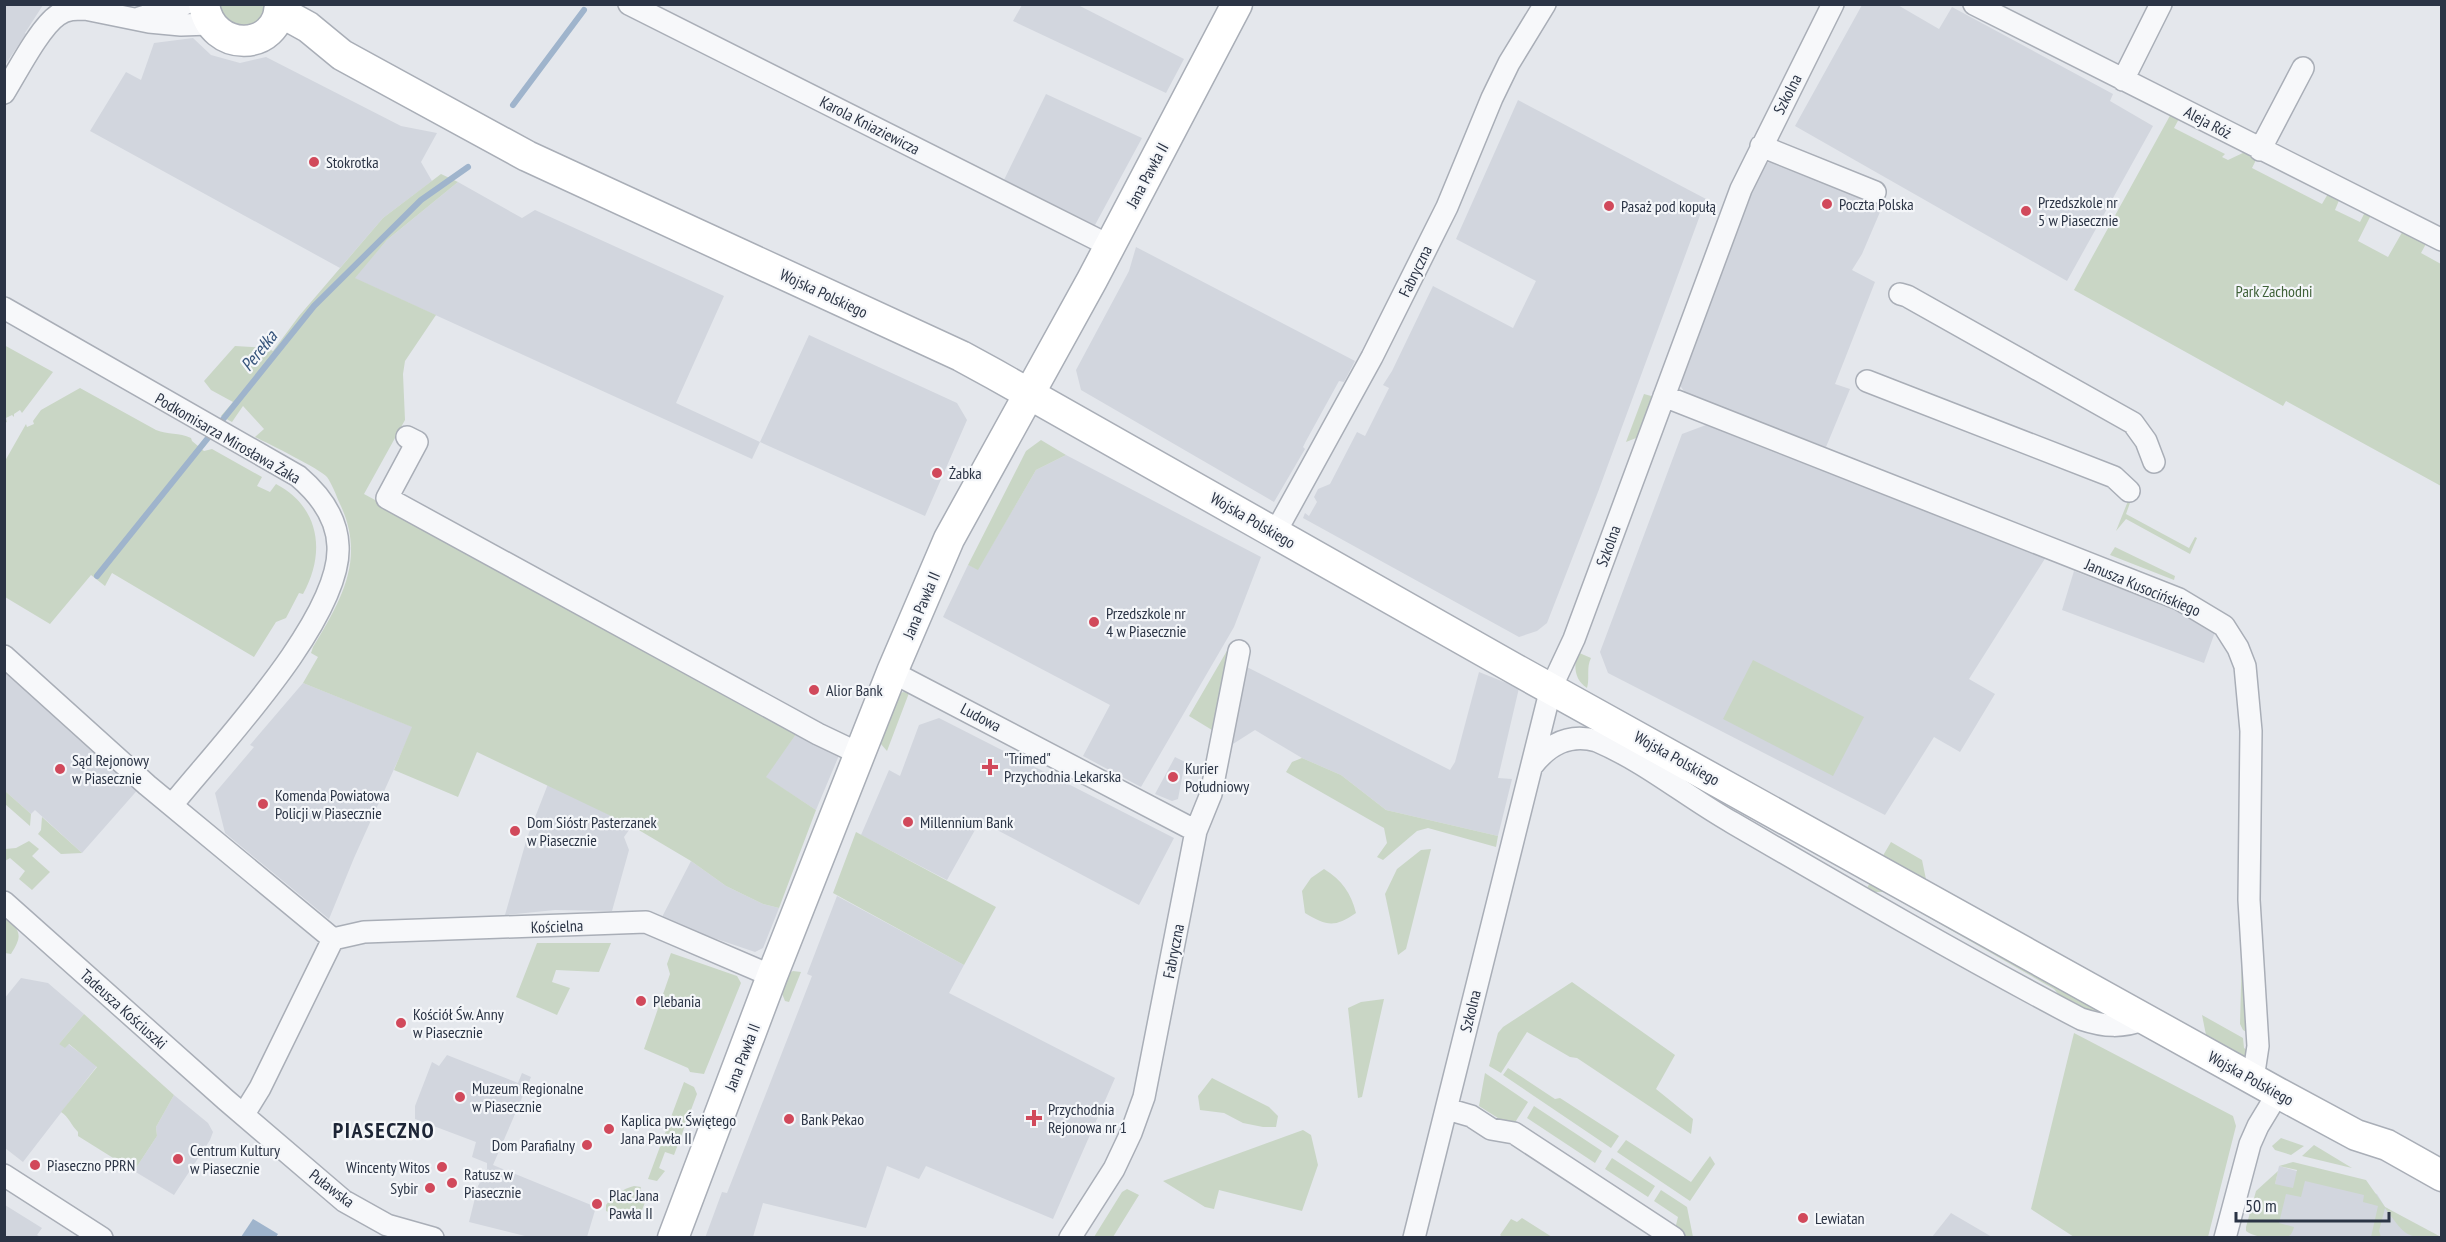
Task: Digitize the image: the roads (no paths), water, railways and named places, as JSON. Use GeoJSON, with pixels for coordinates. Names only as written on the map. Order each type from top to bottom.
{"type":"FeatureCollection","features":[{"type":"Feature","properties":{"kind":"street"},"geometry":{"type":"LineString","coordinates":[[136,20],[185,4]]}},
{"type":"Feature","properties":{"kind":"street","name":"Karola Kniaziewicza"},"geometry":{"type":"LineString","coordinates":[[629,4],[1110,246]]}},
{"type":"Feature","properties":{"kind":"street","name":"Jana Pawła II"},"geometry":{"type":"LineString","coordinates":[[673,1238],[772,976],[892,672],[949,539],[1110,246],[1237,4]]}},
{"type":"Feature","properties":{"kind":"street","name":"Fabryczna"},"geometry":{"type":"LineString","coordinates":[[1275,533],[1372,357],[1447,207],[1509,63],[1545,4]]}},
{"type":"Feature","properties":{"kind":"street","name":"Szkolna"},"geometry":{"type":"LineString","coordinates":[[1414,1238],[1551,688],[1574,639],[1741,189],[1833,4]]}},
{"type":"Feature","properties":{"kind":"street","name":"Aleja Róż"},"geometry":{"type":"LineString","coordinates":[[1974,4],[2442,240]]}},
{"type":"Feature","properties":{"kind":"street"},"geometry":{"type":"LineString","coordinates":[[2123,80],[2162,4]]}},
{"type":"Feature","properties":{"kind":"street"},"geometry":{"type":"LineString","coordinates":[[4,93],[48,24],[59,14],[71,9],[109,9],[136,20],[181,26],[207,14],[219,34],[231,40],[244,41],[257,38],[276,16]]}},
{"type":"Feature","properties":{"kind":"street","name":"Wojska Polskiego"},"geometry":{"type":"LineString","coordinates":[[276,16],[308,27],[342,55],[527,156],[961,356],[2266,1086],[2356,1135],[2428,1159],[2442,1176]]}},
{"type":"Feature","properties":{"kind":"street"},"geometry":{"type":"LineString","coordinates":[[2260,150],[2303,68]]}},
{"type":"Feature","properties":{"kind":"street"},"geometry":{"type":"LineString","coordinates":[[1761,146],[1875,192]]}},
{"type":"Feature","properties":{"kind":"street"},"geometry":{"type":"LineString","coordinates":[[1900,294],[2133,423],[2146,441],[2154,462]]}},
{"type":"Feature","properties":{"kind":"street","name":"Podkomisarza Mirosława Żaka"},"geometry":{"type":"LineString","coordinates":[[4,308],[298,476],[312,488],[321,500],[335,528],[338,545],[335,574],[322,605],[274,681],[172,805]]}},
{"type":"Feature","properties":{"kind":"street"},"geometry":{"type":"LineString","coordinates":[[1867,381],[2108,475],[2118,480],[2129,491]]}},
{"type":"Feature","properties":{"kind":"street","name":"Janusza Kusocińskiego"},"geometry":{"type":"LineString","coordinates":[[1664,396],[2179,599],[2224,626],[2238,648],[2245,666],[2249,692],[2251,731],[2249,900],[2259,1055],[2266,1086],[2258,1126],[2250,1144],[2225,1238]]}},
{"type":"Feature","properties":{"kind":"street"},"geometry":{"type":"LineString","coordinates":[[407,437],[417,442],[387,498],[818,734],[860,754]]}},
{"type":"Feature","properties":{"kind":"street","name":"Fabryczna"},"geometry":{"type":"LineString","coordinates":[[1070,1238],[1114,1169],[1131,1133],[1144,1097],[1196,831],[1210,794],[1239,651]]}},
{"type":"Feature","properties":{"kind":"street"},"geometry":{"type":"LineString","coordinates":[[4,656],[172,805],[333,939],[260,1088],[244,1114]]}},
{"type":"Feature","properties":{"kind":"street","name":"Ludowa"},"geometry":{"type":"LineString","coordinates":[[892,672],[1196,831]]}},
{"type":"Feature","properties":{"kind":"street","name":"Wojska Polskiego"},"geometry":{"type":"LineString","coordinates":[[1532,766],[1551,746],[1570,738],[1587,738],[1597,741],[1659,775],[1716,814],[1855,894],[2081,1019],[2101,1026],[2129,1025],[2146,1020]]}},
{"type":"Feature","properties":{"kind":"street","name":"Tadeusza Kościuszki"},"geometry":{"type":"LineString","coordinates":[[4,902],[244,1114]]}},
{"type":"Feature","properties":{"kind":"street","name":"Kościelna"},"geometry":{"type":"LineString","coordinates":[[333,939],[364,932],[646,922],[772,976]]}},
{"type":"Feature","properties":{"kind":"street"},"geometry":{"type":"LineString","coordinates":[[1447,1109],[1470,1116],[1491,1129],[1514,1133],[1674,1238]]}},
{"type":"Feature","properties":{"kind":"street","name":"Puławska"},"geometry":{"type":"LineString","coordinates":[[244,1114],[345,1201],[387,1225],[433,1238]]}},
{"type":"Feature","properties":{"kind":"street","name":"Wojska Polskiego"},"geometry":{"type":"LineString","coordinates":[[2356,1135],[2382,1160],[2442,1195]]}},
{"type":"Feature","properties":{"kind":"street"},"geometry":{"type":"LineString","coordinates":[[4,1175],[102,1238]]}},
{"type":"Feature","properties":{"kind":"water"},"geometry":{"type":"Polygon","coordinates":[[[253,1219],[278,1234],[276,1237],[241,1237],[253,1219]]]}},
{"type":"Feature","properties":{"kind":"waterway","name":"Perełka"},"geometry":{"type":"LineString","coordinates":[[513,105],[584,10]]}},
{"type":"Feature","properties":{"kind":"waterway","name":"Perełka"},"geometry":{"type":"LineString","coordinates":[[97,576],[314,306],[421,200],[468,167]]}},
{"type":"Feature","properties":{"kind":"place","name":"Stokrotka"},"geometry":{"type":"Point","coordinates":[314,162]}},
{"type":"Feature","properties":{"kind":"place","name":"Poczta Polska"},"geometry":{"type":"Point","coordinates":[1827,204]}},
{"type":"Feature","properties":{"kind":"place","name":"Pasaż pod kopułą"},"geometry":{"type":"Point","coordinates":[1609,206]}},
{"type":"Feature","properties":{"kind":"place","name":"Przedszkole nr 5 w Piasecznie"},"geometry":{"type":"Point","coordinates":[2026,211]}},
{"type":"Feature","properties":{"kind":"place","name":"Żabka"},"geometry":{"type":"Point","coordinates":[937,473]}},
{"type":"Feature","properties":{"kind":"place","name":"Przedszkole nr 4 w Piasecznie"},"geometry":{"type":"Point","coordinates":[1094,622]}},
{"type":"Feature","properties":{"kind":"place","name":"Alior Bank"},"geometry":{"type":"Point","coordinates":[814,690]}},
{"type":"Feature","properties":{"kind":"place","name":"\"Trimed\" Przychodnia Lekarska"},"geometry":{"type":"Point","coordinates":[990,767]}},
{"type":"Feature","properties":{"kind":"place","name":"Sąd Rejonowy w Piasecznie"},"geometry":{"type":"Point","coordinates":[60,769]}},
{"type":"Feature","properties":{"kind":"place","name":"Kurier Południowy"},"geometry":{"type":"Point","coordinates":[1173,777]}},
{"type":"Feature","properties":{"kind":"place","name":"Komenda Powiatowa Policji w Piasecznie"},"geometry":{"type":"Point","coordinates":[263,804]}},
{"type":"Feature","properties":{"kind":"place","name":"Millennium Bank"},"geometry":{"type":"Point","coordinates":[908,822]}},
{"type":"Feature","properties":{"kind":"place","name":"Dom Sióstr Pasterzanek w Piasecznie"},"geometry":{"type":"Point","coordinates":[515,831]}},
{"type":"Feature","properties":{"kind":"place","name":"Plebania"},"geometry":{"type":"Point","coordinates":[641,1001]}},
{"type":"Feature","properties":{"kind":"place","name":"Kościół Św. Anny w Piasecznie"},"geometry":{"type":"Point","coordinates":[401,1023]}},
{"type":"Feature","properties":{"kind":"place","name":"Muzeum Regionalne w Piasecznie"},"geometry":{"type":"Point","coordinates":[460,1097]}},
{"type":"Feature","properties":{"kind":"place","name":"Przychodnia Rejonowa nr 1"},"geometry":{"type":"Point","coordinates":[1034,1118]}},
{"type":"Feature","properties":{"kind":"place","name":"Bank Pekao"},"geometry":{"type":"Point","coordinates":[789,1119]}},
{"type":"Feature","properties":{"kind":"place","name":"Kaplica pw. Świętego Jana Pawła II"},"geometry":{"type":"Point","coordinates":[609,1129]}},
{"type":"Feature","properties":{"kind":"place","name":"Dom Parafialny"},"geometry":{"type":"Point","coordinates":[587,1145]}},
{"type":"Feature","properties":{"kind":"place","name":"Centrum Kultury w Piasecznie"},"geometry":{"type":"Point","coordinates":[178,1159]}},
{"type":"Feature","properties":{"kind":"place","name":"Piaseczno PPRN"},"geometry":{"type":"Point","coordinates":[35,1165]}},
{"type":"Feature","properties":{"kind":"place","name":"Wincenty Witos"},"geometry":{"type":"Point","coordinates":[442,1167]}},
{"type":"Feature","properties":{"kind":"place","name":"Ratusz w Piasecznie"},"geometry":{"type":"Point","coordinates":[452,1183]}},
{"type":"Feature","properties":{"kind":"place","name":"Sybir"},"geometry":{"type":"Point","coordinates":[430,1188]}},
{"type":"Feature","properties":{"kind":"place","name":"Plac Jana Pawła II"},"geometry":{"type":"Point","coordinates":[597,1204]}},
{"type":"Feature","properties":{"kind":"place","name":"Lewiatan"},"geometry":{"type":"Point","coordinates":[1803,1218]}},
{"type":"Feature","properties":{"kind":"district","name":"PIASECZNO"},"geometry":{"type":"Point","coordinates":[384,1130]}},
{"type":"Feature","properties":{"kind":"park label","name":"Park Zachodni"},"geometry":{"type":"Point","coordinates":[2274,291]}}]}
